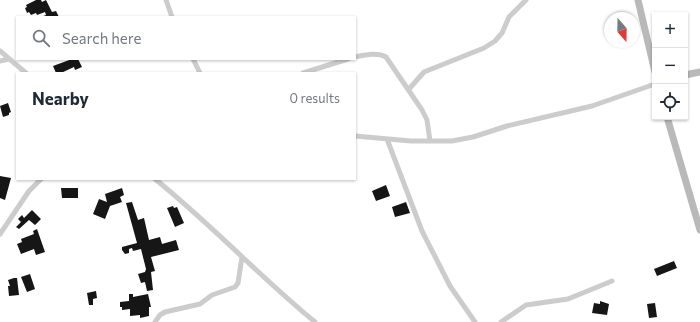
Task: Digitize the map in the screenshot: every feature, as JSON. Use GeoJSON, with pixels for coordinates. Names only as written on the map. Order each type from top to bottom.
{"type":"FeatureCollection","features":[{"type":"Feature","properties":{"kind":"main road"},"geometry":{"type":"LineString","coordinates":[[638,0],[652,59]]}},
{"type":"Feature","properties":{"kind":"main road"},"geometry":{"type":"LineString","coordinates":[[688,74],[700,72]]}},
{"type":"Feature","properties":{"kind":"main road"},"geometry":{"type":"LineString","coordinates":[[668,120],[700,230]]}},
{"type":"Feature","properties":{"kind":"street"},"geometry":{"type":"LineString","coordinates":[[166,0],[172,16]]}},
{"type":"Feature","properties":{"kind":"street"},"geometry":{"type":"LineString","coordinates":[[409,89],[424,72],[484,48],[495,41],[502,33],[509,18],[526,0]]}},
{"type":"Feature","properties":{"kind":"street"},"geometry":{"type":"LineString","coordinates":[[0,51],[25,72]]}},
{"type":"Feature","properties":{"kind":"street"},"geometry":{"type":"LineString","coordinates":[[356,57],[381,54],[386,57],[398,77],[409,89],[427,120],[430,141]]}},
{"type":"Feature","properties":{"kind":"street"},"geometry":{"type":"LineString","coordinates":[[0,62],[9,59]]}},
{"type":"Feature","properties":{"kind":"street"},"geometry":{"type":"LineString","coordinates":[[194,60],[200,72]]}},
{"type":"Feature","properties":{"kind":"street"},"geometry":{"type":"LineString","coordinates":[[306,72],[345,60]]}},
{"type":"Feature","properties":{"kind":"street"},"geometry":{"type":"LineString","coordinates":[[356,136],[387,139],[452,141],[473,137],[507,126],[592,106],[652,85]]}},
{"type":"Feature","properties":{"kind":"street"},"geometry":{"type":"LineString","coordinates":[[387,139],[425,238],[450,286],[475,322]]}},
{"type":"Feature","properties":{"kind":"street"},"geometry":{"type":"LineString","coordinates":[[0,234],[29,191],[40,180]]}},
{"type":"Feature","properties":{"kind":"street"},"geometry":{"type":"LineString","coordinates":[[156,180],[210,226],[274,285],[291,303],[315,322]]}},
{"type":"Feature","properties":{"kind":"street"},"geometry":{"type":"LineString","coordinates":[[155,322],[160,315],[165,312],[200,304],[212,295],[235,287],[238,283],[242,257]]}},
{"type":"Feature","properties":{"kind":"street"},"geometry":{"type":"LineString","coordinates":[[501,322],[526,305],[568,299],[612,281]]}},
{"type":"Feature","properties":{"kind":"building"},"geometry":{"type":"Polygon","coordinates":[[[36,0],[41,0],[42,2],[46,0],[52,12],[56,11],[58,16],[44,16],[46,15],[45,12],[37,15],[36,13],[31,15],[29,12],[27,13],[25,8],[27,7],[26,5],[36,0]]]}},
{"type":"Feature","properties":{"kind":"building"},"geometry":{"type":"Polygon","coordinates":[[[69,60],[78,60],[82,67],[75,70],[74,67],[63,72],[56,72],[53,66],[69,60]]]}},
{"type":"Feature","properties":{"kind":"building"},"geometry":{"type":"Polygon","coordinates":[[[8,103],[11,112],[9,115],[3,117],[0,106],[8,103]]]}},
{"type":"Feature","properties":{"kind":"building"},"geometry":{"type":"Polygon","coordinates":[[[0,176],[11,178],[5,200],[0,198],[0,176]]]}},
{"type":"Feature","properties":{"kind":"building"},"geometry":{"type":"Polygon","coordinates":[[[386,185],[390,196],[376,201],[372,191],[386,185]]]}},
{"type":"Feature","properties":{"kind":"building"},"geometry":{"type":"Polygon","coordinates":[[[61,188],[78,188],[78,198],[62,198],[61,188]]]}},
{"type":"Feature","properties":{"kind":"building"},"geometry":{"type":"Polygon","coordinates":[[[122,188],[124,195],[120,197],[122,202],[110,206],[105,219],[93,214],[99,199],[107,202],[105,194],[122,188]]]}},
{"type":"Feature","properties":{"kind":"building"},"geometry":{"type":"Polygon","coordinates":[[[132,202],[138,220],[144,218],[149,240],[160,237],[162,244],[176,240],[179,250],[151,257],[155,271],[151,272],[153,290],[147,291],[145,282],[141,283],[138,274],[145,272],[146,269],[141,249],[133,251],[132,248],[129,249],[129,253],[125,254],[122,250],[122,247],[137,243],[126,203],[132,202]]]}},
{"type":"Feature","properties":{"kind":"building"},"geometry":{"type":"Polygon","coordinates":[[[406,202],[410,213],[395,217],[392,207],[406,202]]]}},
{"type":"Feature","properties":{"kind":"building"},"geometry":{"type":"Polygon","coordinates":[[[173,206],[174,208],[177,207],[184,223],[175,227],[167,208],[173,206]]]}},
{"type":"Feature","properties":{"kind":"building"},"geometry":{"type":"Polygon","coordinates":[[[32,210],[41,219],[35,225],[29,220],[19,229],[16,227],[21,222],[18,219],[22,215],[24,218],[32,210]]]}},
{"type":"Feature","properties":{"kind":"building"},"geometry":{"type":"Polygon","coordinates":[[[37,229],[45,252],[36,255],[34,249],[21,254],[17,244],[22,242],[21,239],[34,234],[33,231],[37,229]]]}},
{"type":"Feature","properties":{"kind":"building"},"geometry":{"type":"Polygon","coordinates":[[[674,261],[677,268],[657,276],[654,269],[674,261]]]}},
{"type":"Feature","properties":{"kind":"building"},"geometry":{"type":"Polygon","coordinates":[[[30,274],[35,289],[27,292],[21,277],[30,274]]]}},
{"type":"Feature","properties":{"kind":"building"},"geometry":{"type":"Polygon","coordinates":[[[17,278],[19,295],[9,296],[8,286],[10,286],[8,280],[17,278]]]}},
{"type":"Feature","properties":{"kind":"building"},"geometry":{"type":"Polygon","coordinates":[[[96,291],[97,298],[93,299],[93,305],[89,305],[87,293],[96,291]]]}},
{"type":"Feature","properties":{"kind":"building"},"geometry":{"type":"Polygon","coordinates":[[[129,294],[133,294],[133,297],[148,294],[151,307],[149,307],[149,316],[140,318],[140,315],[130,316],[130,309],[122,310],[122,307],[120,307],[120,302],[129,301],[129,294]]]}},
{"type":"Feature","properties":{"kind":"building"},"geometry":{"type":"Polygon","coordinates":[[[600,301],[609,304],[607,315],[592,313],[594,303],[600,304],[600,301]]]}},
{"type":"Feature","properties":{"kind":"building"},"geometry":{"type":"Polygon","coordinates":[[[655,303],[657,317],[649,318],[647,304],[655,303]]]}}]}
